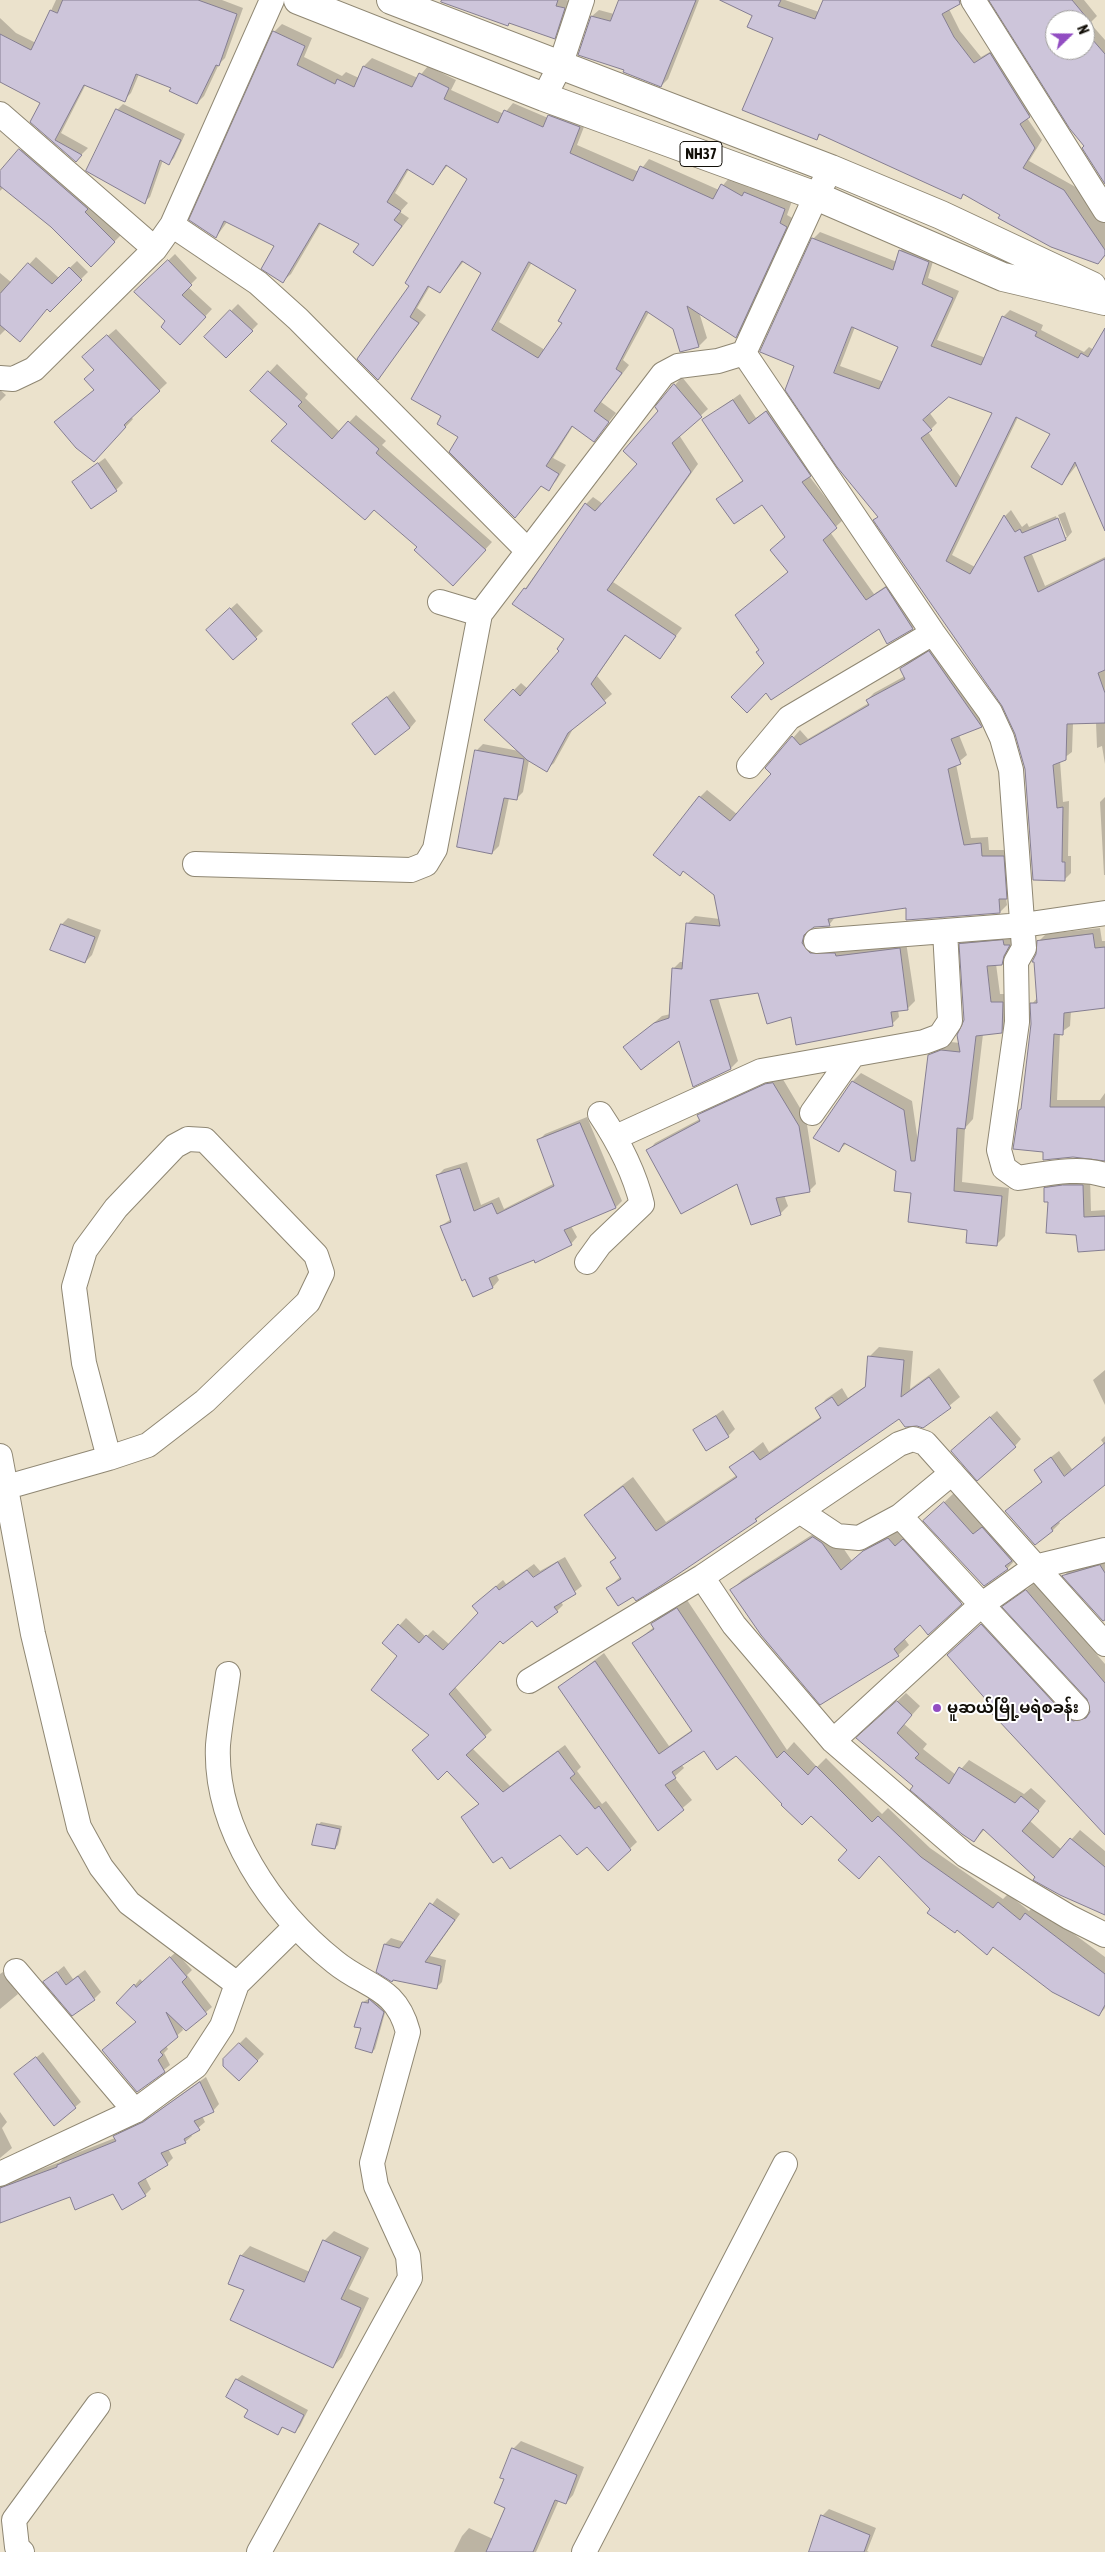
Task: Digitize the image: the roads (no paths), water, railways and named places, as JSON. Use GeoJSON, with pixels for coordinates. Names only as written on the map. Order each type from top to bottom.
{"type":"FeatureCollection","features":[{"type":"Feature","properties":{"kind":"highway","name":"NH37"},"geometry":{"type":"LineString","coordinates":[[298,0],[544,97],[816,196],[1003,277],[1105,301]]}},
{"type":"Feature","properties":{"kind":"highway","name":"NH37"},"geometry":{"type":"LineString","coordinates":[[391,0],[831,169],[941,215],[1105,292]]}},
{"type":"Feature","properties":{"kind":"street"},"geometry":{"type":"LineString","coordinates":[[0,378],[13,379],[34,369],[155,248],[172,225],[272,0]]}},
{"type":"Feature","properties":{"kind":"street"},"geometry":{"type":"LineString","coordinates":[[544,97],[560,66],[582,0]]}},
{"type":"Feature","properties":{"kind":"street"},"geometry":{"type":"LineString","coordinates":[[973,0],[1105,210]]}},
{"type":"Feature","properties":{"kind":"street"},"geometry":{"type":"LineString","coordinates":[[0,114],[155,248]]}},
{"type":"Feature","properties":{"kind":"street"},"geometry":{"type":"LineString","coordinates":[[195,864],[411,870],[426,864],[435,848],[480,614],[664,374],[678,366],[718,362],[744,353],[816,196],[831,169]]}},
{"type":"Feature","properties":{"kind":"street"},"geometry":{"type":"LineString","coordinates":[[172,225],[258,283],[291,313],[528,550]]}},
{"type":"Feature","properties":{"kind":"street"},"geometry":{"type":"LineString","coordinates":[[744,353],[933,632],[990,712],[1002,738],[1011,770],[1024,948],[1016,962],[1018,1022],[999,1150],[1004,1168],[1018,1178],[1062,1172],[1095,1172],[1105,1175]]}},
{"type":"Feature","properties":{"kind":"street"},"geometry":{"type":"LineString","coordinates":[[440,602],[480,614]]}},
{"type":"Feature","properties":{"kind":"street"},"geometry":{"type":"LineString","coordinates":[[749,766],[789,718],[933,632]]}},
{"type":"Feature","properties":{"kind":"street"},"geometry":{"type":"LineString","coordinates":[[816,941],[1023,925],[1105,914]]}},
{"type":"Feature","properties":{"kind":"street"},"geometry":{"type":"LineString","coordinates":[[616,1137],[761,1071],[924,1042],[940,1036],[950,1021],[945,931]]}},
{"type":"Feature","properties":{"kind":"street"},"geometry":{"type":"LineString","coordinates":[[812,1113],[853,1055]]}},
{"type":"Feature","properties":{"kind":"street"},"geometry":{"type":"LineString","coordinates":[[587,1262],[600,1244],[642,1204],[638,1186],[616,1137],[600,1114]]}},
{"type":"Feature","properties":{"kind":"street"},"geometry":{"type":"LineString","coordinates":[[3,1488],[109,1458],[148,1444],[205,1401],[308,1302],[322,1273],[316,1255],[205,1140],[188,1139],[175,1146],[116,1208],[85,1250],[74,1286],[84,1363],[109,1458]]}},
{"type":"Feature","properties":{"kind":"street"},"geometry":{"type":"LineString","coordinates":[[529,1681],[702,1577],[801,1512],[899,1444],[913,1440],[925,1442],[1105,1644]]}},
{"type":"Feature","properties":{"kind":"street"},"geometry":{"type":"LineString","coordinates":[[0,1456],[3,1488],[34,1634],[79,1828],[101,1867],[129,1903],[237,1984]]}},
{"type":"Feature","properties":{"kind":"street"},"geometry":{"type":"LineString","coordinates":[[801,1512],[837,1536],[859,1538],[900,1516],[952,1473]]}},
{"type":"Feature","properties":{"kind":"street"},"geometry":{"type":"LineString","coordinates":[[900,1516],[1077,1708]]}},
{"type":"Feature","properties":{"kind":"street"},"geometry":{"type":"LineString","coordinates":[[833,1741],[981,1605],[1035,1567],[1105,1550]]}},
{"type":"Feature","properties":{"kind":"street"},"geometry":{"type":"LineString","coordinates":[[702,1577],[734,1625],[833,1741],[965,1855],[1069,1918],[1105,1935]]}},
{"type":"Feature","properties":{"kind":"street"},"geometry":{"type":"LineString","coordinates":[[228,1674],[218,1746],[224,1807],[246,1859],[295,1927],[336,1963],[392,1998],[404,2015],[408,2032],[372,2163],[376,2186],[408,2256],[410,2278],[259,2552]]}},
{"type":"Feature","properties":{"kind":"street"},"geometry":{"type":"LineString","coordinates":[[0,2174],[136,2111],[196,2066],[222,2026],[237,1984],[295,1927]]}},
{"type":"Feature","properties":{"kind":"street"},"geometry":{"type":"LineString","coordinates":[[16,1971],[136,2111]]}},
{"type":"Feature","properties":{"kind":"street"},"geometry":{"type":"LineString","coordinates":[[584,2552],[785,2164]]}},
{"type":"Feature","properties":{"kind":"street"},"geometry":{"type":"LineString","coordinates":[[22,2552],[17,2547],[14,2520],[98,2406]]}},
{"type":"Feature","properties":{"kind":"place","name":"မူဆယ်မြို့မရဲစခန်း"},"geometry":{"type":"Point","coordinates":[937,1708]}}]}
